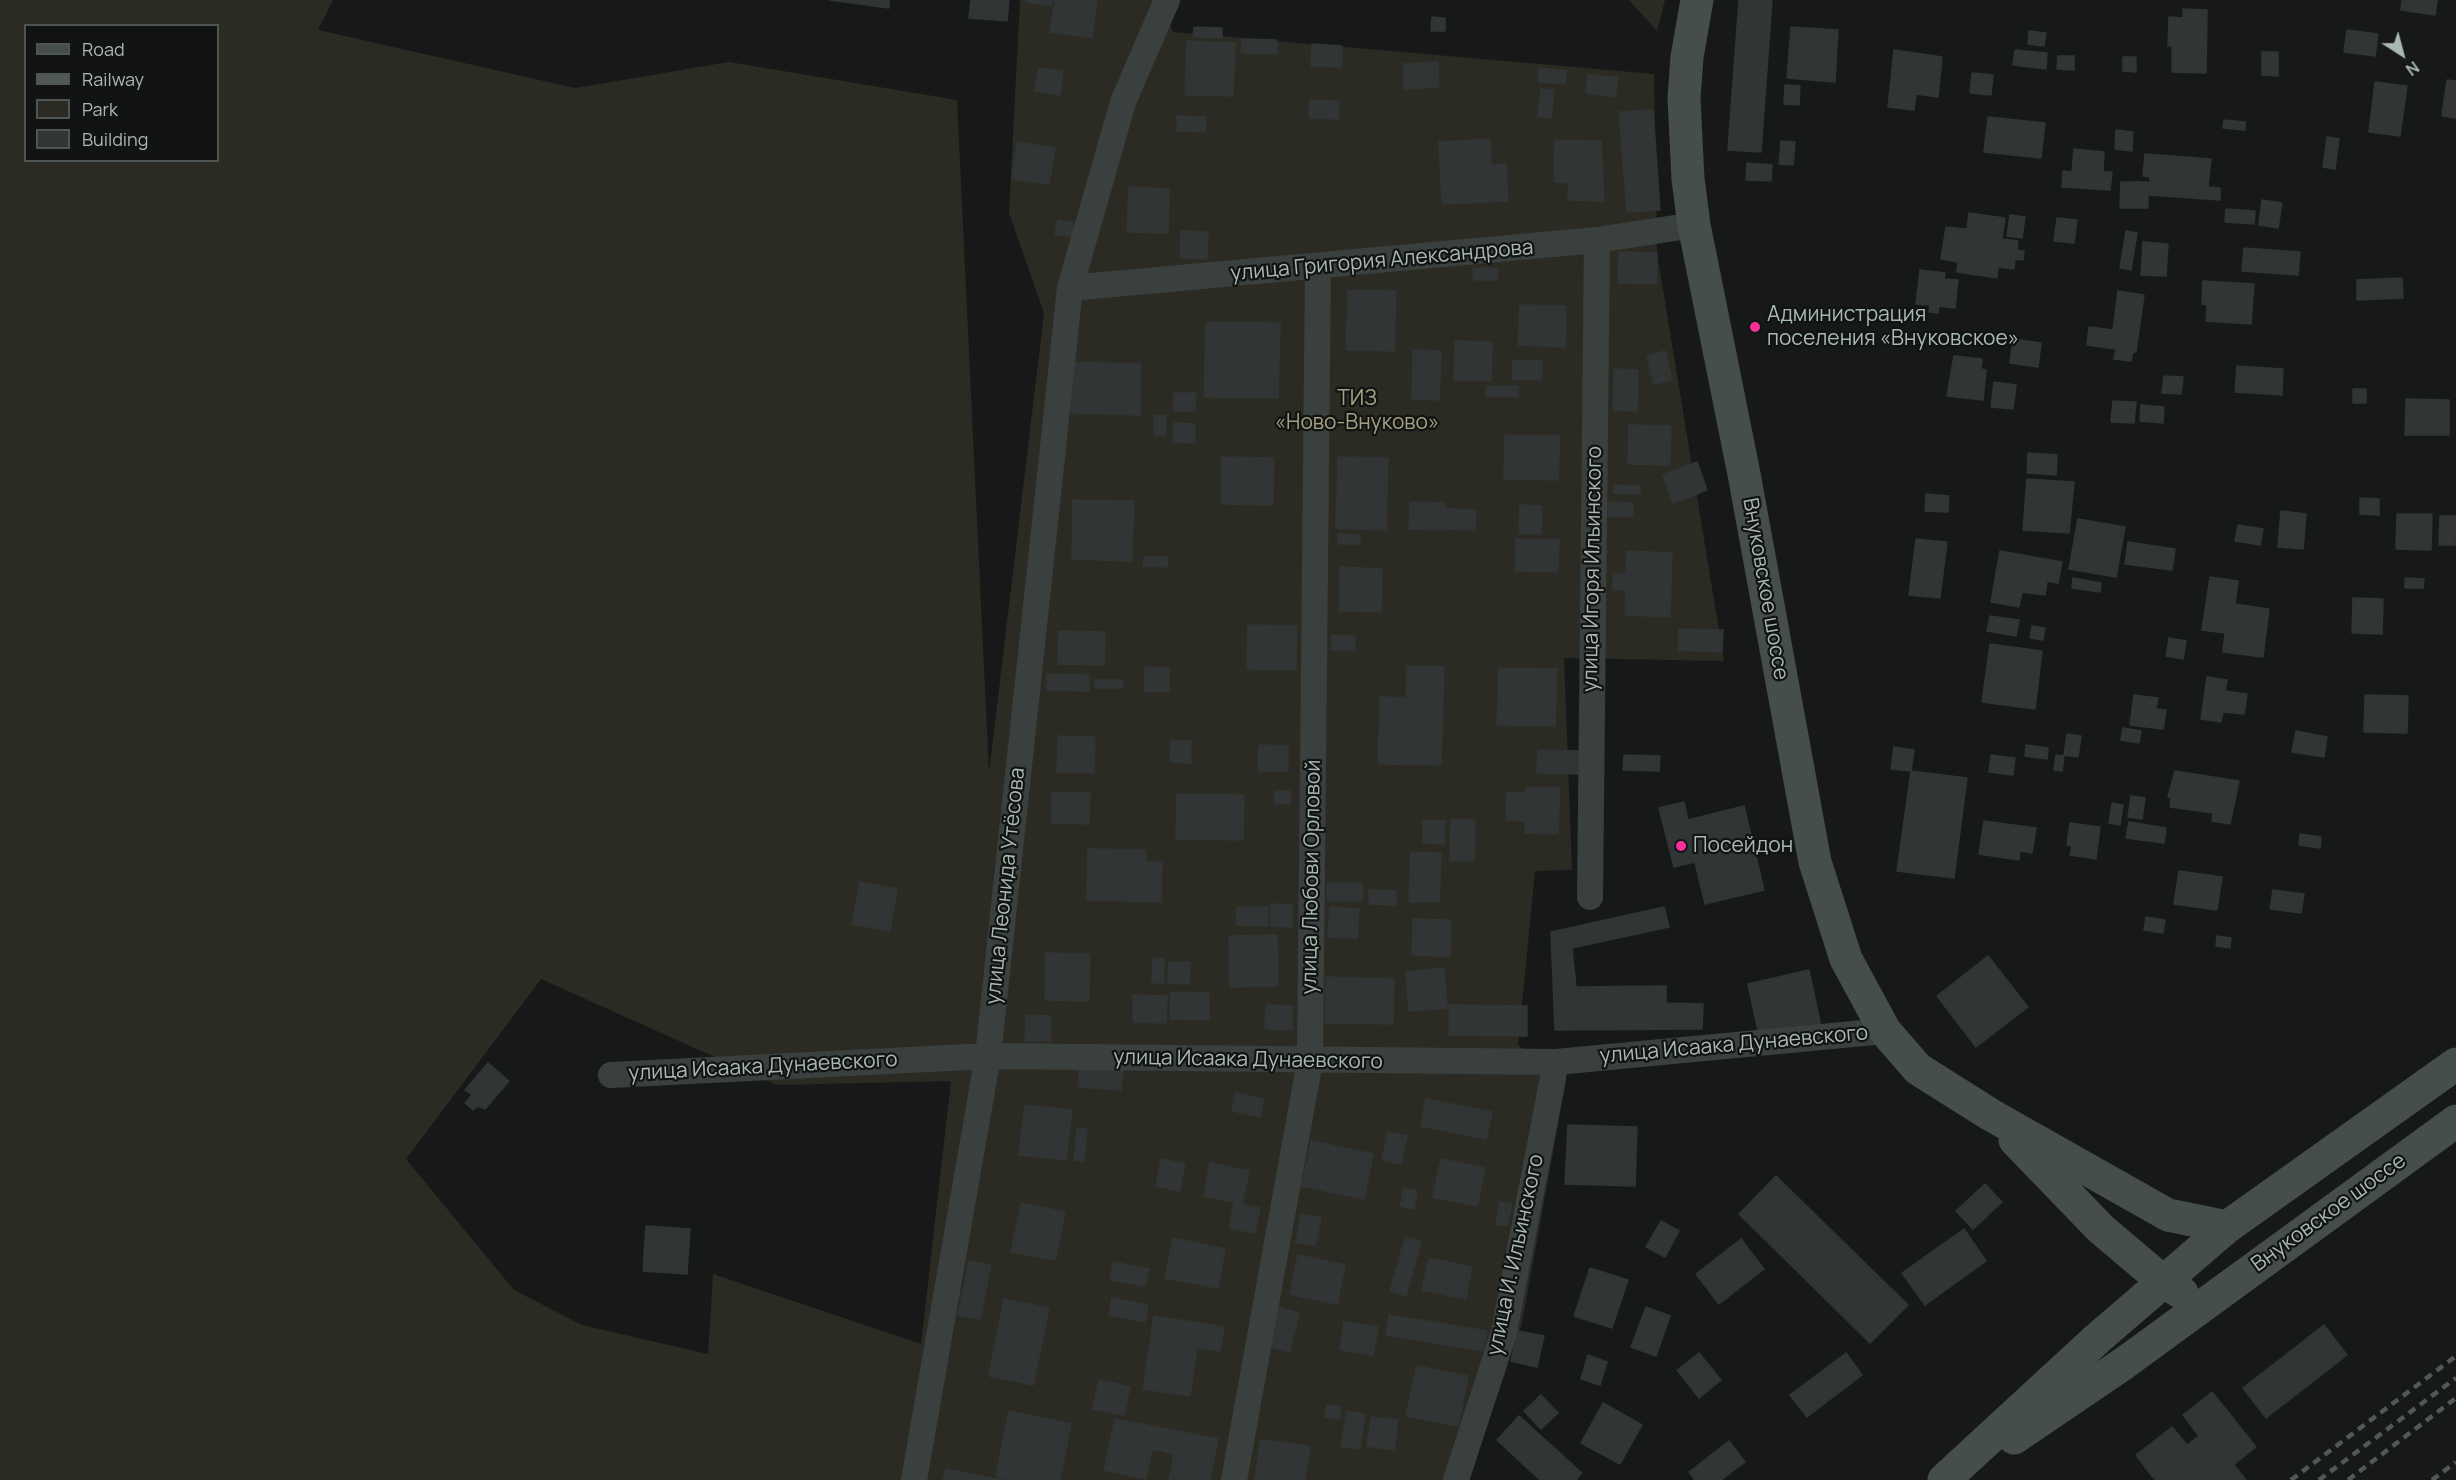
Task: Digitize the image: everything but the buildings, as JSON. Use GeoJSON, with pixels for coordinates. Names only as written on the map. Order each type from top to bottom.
{"type":"FeatureCollection","features":[{"type":"Feature","properties":{"kind":"main road","name":"Внуковское шоссе"},"geometry":{"type":"LineString","coordinates":[[1697,0],[1687,57],[1684,98],[1694,225],[1744,474],[1815,862],[1846,959],[1885,1030],[1918,1069],[1991,1115],[2168,1215],[2227,1227]]}},
{"type":"Feature","properties":{"kind":"main road"},"geometry":{"type":"LineString","coordinates":[[1944,1480],[2098,1338],[2227,1227],[2456,1064]]}},
{"type":"Feature","properties":{"kind":"main road","name":"Внуковское шоссе"},"geometry":{"type":"LineString","coordinates":[[1991,1115],[2101,1229],[2165,1282],[2202,1306],[2456,1120]]}},
{"type":"Feature","properties":{"kind":"main road"},"geometry":{"type":"LineString","coordinates":[[1951,1480],[2123,1364],[2202,1306],[2191,1260],[2168,1215]]}},
{"type":"Feature","properties":{"kind":"street","name":"улица Леонида Утёсова"},"geometry":{"type":"LineString","coordinates":[[914,1480],[988,1056],[1070,288],[1123,102],[1167,0]]}},
{"type":"Feature","properties":{"kind":"street","name":"улица Григория Александрова"},"geometry":{"type":"LineString","coordinates":[[1070,288],[1597,240],[1694,225]]}},
{"type":"Feature","properties":{"kind":"street","name":"улица Игоря Ильинского"},"geometry":{"type":"LineString","coordinates":[[1590,897],[1597,240]]}},
{"type":"Feature","properties":{"kind":"street","name":"улица Любови Орловой"},"geometry":{"type":"LineString","coordinates":[[1234,1480],[1311,1061],[1318,267]]}},
{"type":"Feature","properties":{"kind":"street","name":"улица Исаака Дунаевского"},"geometry":{"type":"LineString","coordinates":[[611,1075],[988,1056],[1556,1062],[1885,1030]]}},
{"type":"Feature","properties":{"kind":"street","name":"улица И. Ильинского"},"geometry":{"type":"LineString","coordinates":[[1456,1480],[1504,1332],[1556,1062]]}},
{"type":"Feature","properties":{"kind":"green space","name":"ТИЗ «Ново-Внуково»"},"geometry":{"type":"Polygon","coordinates":[[[0,0],[333,0],[318,30],[575,88],[729,62],[957,100],[989,773],[1044,313],[1009,213],[1020,0],[1160,0],[1173,32],[1654,74],[1657,253],[1724,661],[1564,658],[1572,870],[1535,871],[1518,1045],[1566,1081],[1522,1323],[1469,1480],[0,1480],[0,0]],[[541,979],[406,1159],[514,1290],[582,1325],[708,1354],[713,1274],[921,1344],[951,1081],[777,1085],[541,979]]]}},
{"type":"Feature","properties":{"kind":"green space"},"geometry":{"type":"Polygon","coordinates":[[[1629,0],[1665,0],[1657,31],[1629,0]]]}},
{"type":"Feature","properties":{"kind":"railway"},"geometry":{"type":"LineString","coordinates":[[2291,1480],[2456,1356]]}},
{"type":"Feature","properties":{"kind":"railway"},"geometry":{"type":"LineString","coordinates":[[2319,1480],[2456,1378]]}},
{"type":"Feature","properties":{"kind":"railway"},"geometry":{"type":"LineString","coordinates":[[2348,1480],[2456,1398]]}},
{"type":"Feature","properties":{"kind":"railway"},"geometry":{"type":"LineString","coordinates":[[2432,1480],[2456,1462]]}},
{"type":"Feature","properties":{"kind":"place","name":"Администрация поселения «Внуковское»"},"geometry":{"type":"Point","coordinates":[1755,327]}},
{"type":"Feature","properties":{"kind":"place","name":"Посейдон"},"geometry":{"type":"Point","coordinates":[1681,846]}}]}
